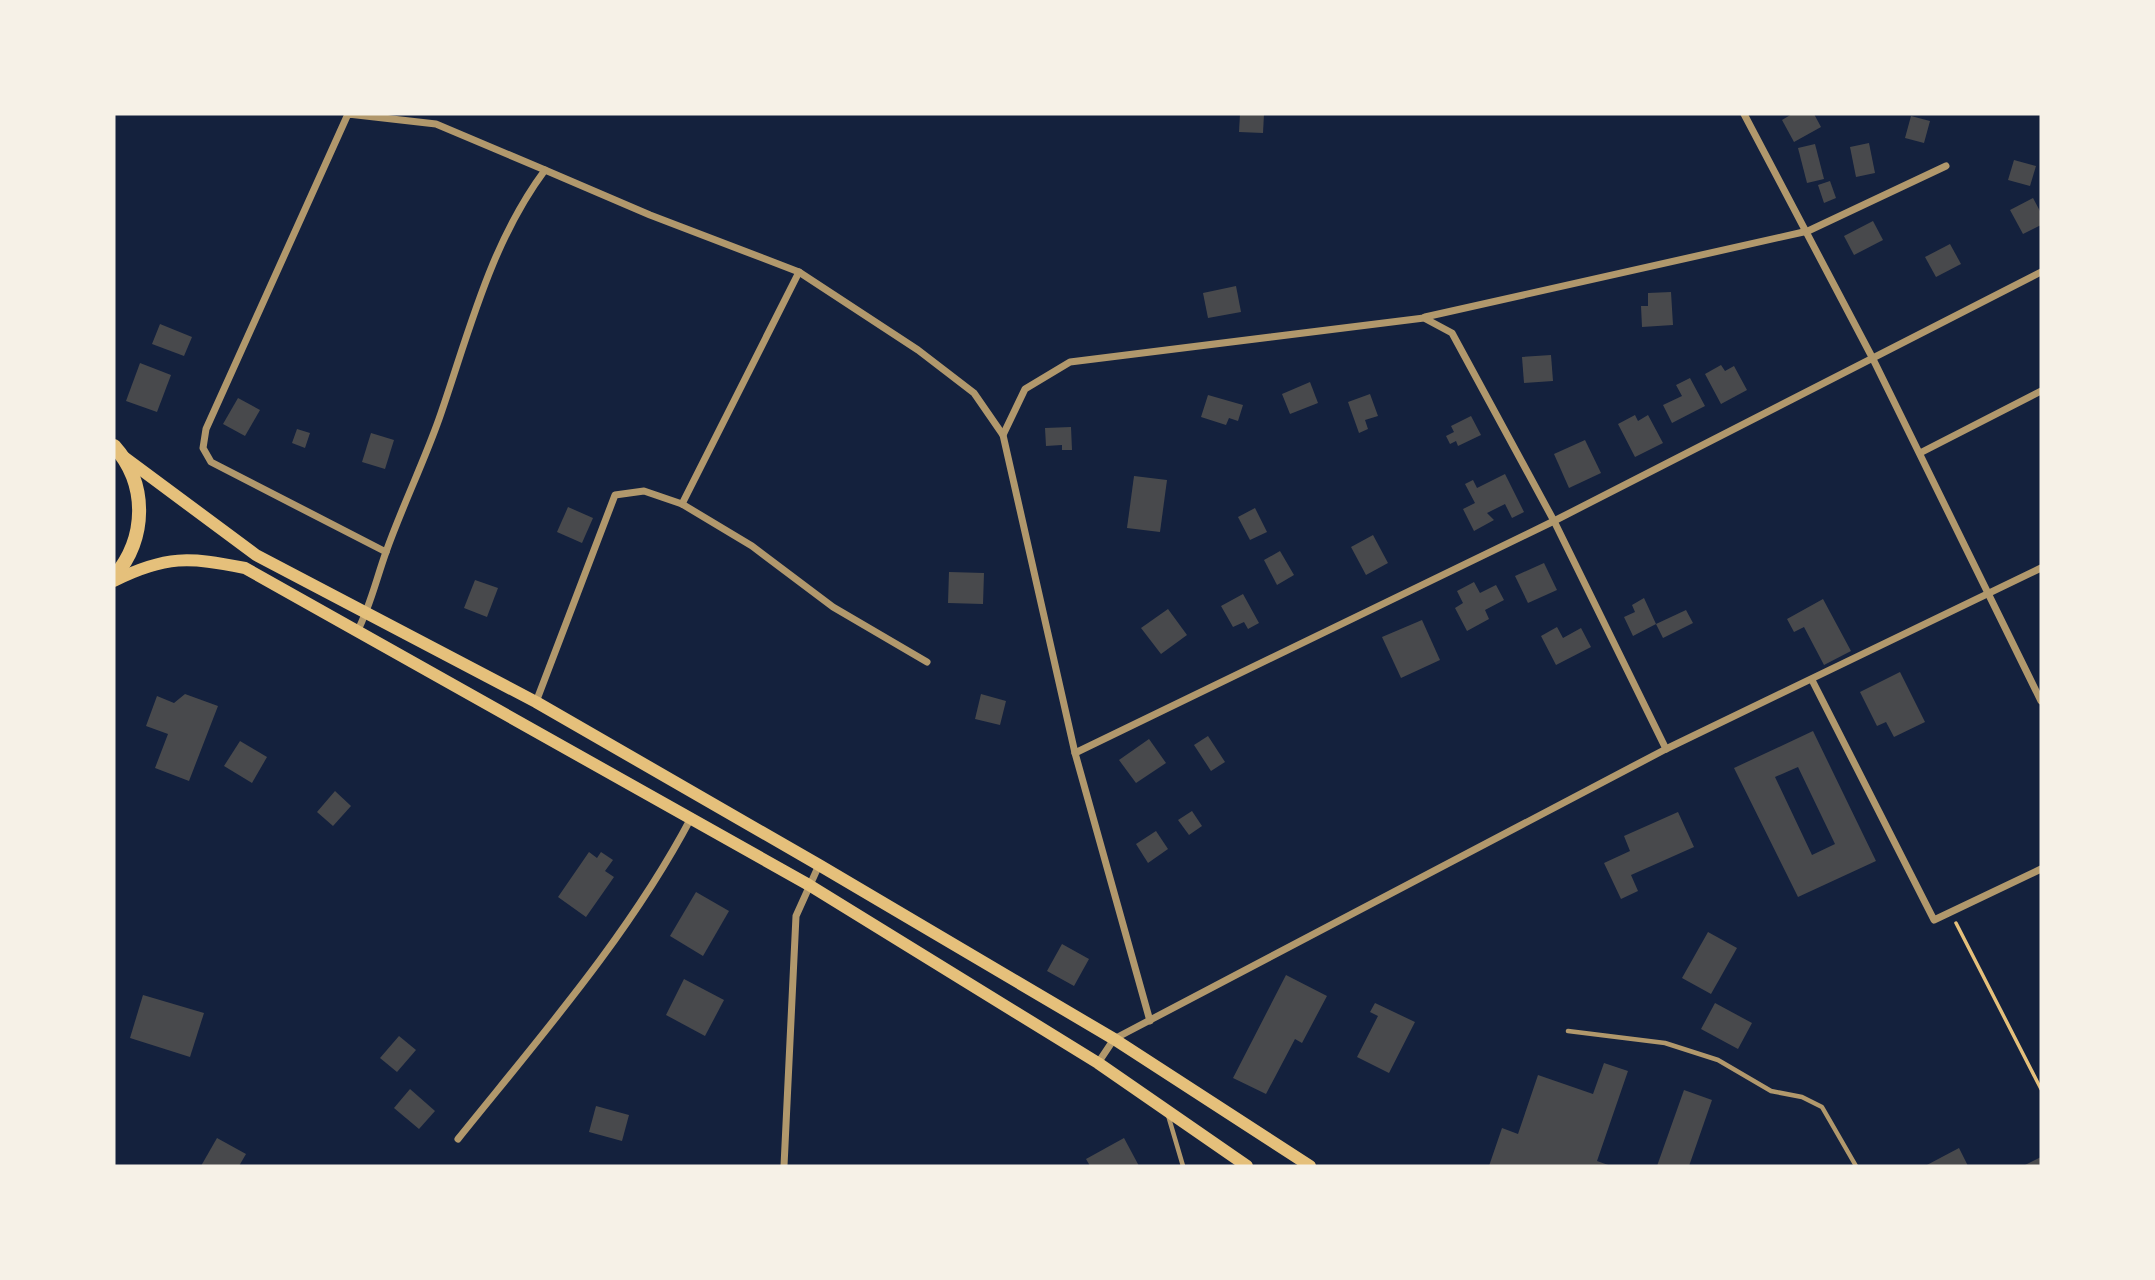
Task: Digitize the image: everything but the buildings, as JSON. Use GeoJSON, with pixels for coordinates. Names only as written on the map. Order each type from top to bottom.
{"type":"FeatureCollection","features":[{"type":"Feature","properties":{"kind":"main road"},"geometry":{"type":"LineString","coordinates":[[114,579],[125,564],[137,538],[140,510],[136,482],[119,451]]}},
{"type":"Feature","properties":{"kind":"main road"},"geometry":{"type":"LineString","coordinates":[[119,451],[256,555],[368,611],[537,702],[819,865],[1114,1039],[1310,1166]]}},
{"type":"Feature","properties":{"kind":"main road"},"geometry":{"type":"LineString","coordinates":[[114,579],[147,565],[184,559],[245,568],[809,885],[1098,1063],[1247,1166]]}},
{"type":"Feature","properties":{"kind":"street"},"geometry":{"type":"LineString","coordinates":[[386,552],[211,462],[203,447],[206,429],[348,114],[436,124],[650,215],[799,272],[918,350],[974,393],[1003,435],[1075,753],[1150,1021]]}},
{"type":"Feature","properties":{"kind":"street"},"geometry":{"type":"LineString","coordinates":[[1744,114],[1872,357],[1990,593],[2041,702]]}},
{"type":"Feature","properties":{"kind":"street"},"geometry":{"type":"LineString","coordinates":[[1003,435],[1025,389],[1070,362],[1424,318],[1808,231],[1946,166]]}},
{"type":"Feature","properties":{"kind":"street"},"geometry":{"type":"LineString","coordinates":[[356,632],[368,611],[386,552],[439,419],[488,274],[524,198],[545,170]]}},
{"type":"Feature","properties":{"kind":"street"},"geometry":{"type":"LineString","coordinates":[[682,504],[799,272]]}},
{"type":"Feature","properties":{"kind":"street"},"geometry":{"type":"LineString","coordinates":[[1075,753],[1554,521],[2041,272]]}},
{"type":"Feature","properties":{"kind":"street"},"geometry":{"type":"LineString","coordinates":[[1424,318],[1452,333],[1554,521],[1666,749]]}},
{"type":"Feature","properties":{"kind":"street"},"geometry":{"type":"LineString","coordinates":[[1920,453],[2041,391]]}},
{"type":"Feature","properties":{"kind":"street"},"geometry":{"type":"LineString","coordinates":[[537,702],[615,495],[644,491],[682,504],[752,546],[833,607],[927,662]]}},
{"type":"Feature","properties":{"kind":"street"},"geometry":{"type":"LineString","coordinates":[[1098,1063],[1114,1039],[1666,749],[2041,568]]}},
{"type":"Feature","properties":{"kind":"street"},"geometry":{"type":"LineString","coordinates":[[1812,680],[1934,919],[2041,869]]}},
{"type":"Feature","properties":{"kind":"street"},"geometry":{"type":"LineString","coordinates":[[458,1139],[577,990],[672,855],[691,818]]}},
{"type":"Feature","properties":{"kind":"street"},"geometry":{"type":"LineString","coordinates":[[784,1166],[796,916],[819,865]]}},
{"type":"Feature","properties":{"kind":"lane"},"geometry":{"type":"LineString","coordinates":[[1568,1031],[1665,1043],[1718,1060],[1771,1091],[1802,1097],[1822,1107],[1856,1166]]}},
{"type":"Feature","properties":{"kind":"lane"},"geometry":{"type":"LineString","coordinates":[[1167,1111],[1183,1166]]}},
{"type":"Feature","properties":{"kind":"path"},"geometry":{"type":"LineString","coordinates":[[1950,912],[2041,1089]]}}]}
